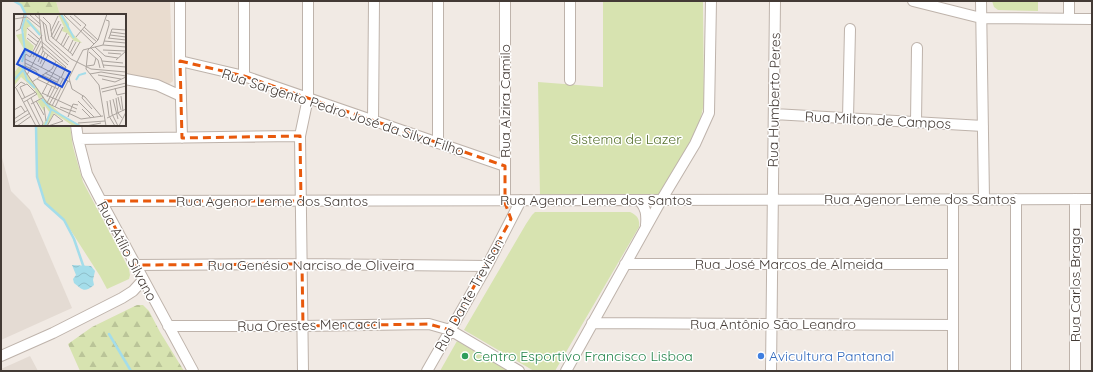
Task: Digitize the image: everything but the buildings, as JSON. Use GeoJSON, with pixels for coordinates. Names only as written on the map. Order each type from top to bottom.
{"type":"FeatureCollection","features":[{"type":"Feature","properties":{"kind":"street"},"geometry":{"type":"LineString","coordinates":[[180,1],[182,138]]}},
{"type":"Feature","properties":{"kind":"street"},"geometry":{"type":"LineString","coordinates":[[244,1],[244,76]]}},
{"type":"Feature","properties":{"kind":"street"},"geometry":{"type":"LineString","coordinates":[[303,371],[300,136],[308,98],[308,1]]}},
{"type":"Feature","properties":{"kind":"street"},"geometry":{"type":"LineString","coordinates":[[373,121],[374,1]]}},
{"type":"Feature","properties":{"kind":"street"},"geometry":{"type":"LineString","coordinates":[[438,1],[438,143]]}},
{"type":"Feature","properties":{"kind":"street","name":"Rua Alzira Camilo"},"geometry":{"type":"LineString","coordinates":[[503,200],[506,166],[505,1]]}},
{"type":"Feature","properties":{"kind":"street"},"geometry":{"type":"LineString","coordinates":[[570,1],[570,80]]}},
{"type":"Feature","properties":{"kind":"street"},"geometry":{"type":"LineString","coordinates":[[566,371],[661,200],[695,144],[709,113],[711,1]]}},
{"type":"Feature","properties":{"kind":"street","name":"Rua Humberto Peres"},"geometry":{"type":"LineString","coordinates":[[771,371],[775,1]]}},
{"type":"Feature","properties":{"kind":"street"},"geometry":{"type":"LineString","coordinates":[[913,1],[981,18],[1092,19]]}},
{"type":"Feature","properties":{"kind":"street"},"geometry":{"type":"LineString","coordinates":[[981,1],[984,199]]}},
{"type":"Feature","properties":{"kind":"street"},"geometry":{"type":"LineString","coordinates":[[1069,1],[1069,19]]}},
{"type":"Feature","properties":{"kind":"street"},"geometry":{"type":"LineString","coordinates":[[848,118],[850,29]]}},
{"type":"Feature","properties":{"kind":"street"},"geometry":{"type":"LineString","coordinates":[[916,122],[917,48]]}},
{"type":"Feature","properties":{"kind":"street","name":"Rua Sargento Pedro José da Silva Filho"},"geometry":{"type":"LineString","coordinates":[[180,61],[244,76],[506,166]]}},
{"type":"Feature","properties":{"kind":"street"},"geometry":{"type":"LineString","coordinates":[[126,80],[157,85],[181,96]]}},
{"type":"Feature","properties":{"kind":"street","name":"Rua Milton de Campos"},"geometry":{"type":"LineString","coordinates":[[774,114],[983,126]]}},
{"type":"Feature","properties":{"kind":"street","name":"Rua Atílio Silvano"},"geometry":{"type":"LineString","coordinates":[[76,126],[87,174],[193,371]]}},
{"type":"Feature","properties":{"kind":"street"},"geometry":{"type":"LineString","coordinates":[[78,139],[300,136]]}},
{"type":"Feature","properties":{"kind":"street"},"geometry":{"type":"LineString","coordinates":[[953,199],[953,371]]}},
{"type":"Feature","properties":{"kind":"street"},"geometry":{"type":"LineString","coordinates":[[1016,199],[1016,371]]}},
{"type":"Feature","properties":{"kind":"street","name":"Rua Carlos Braga"},"geometry":{"type":"LineString","coordinates":[[1075,199],[1076,371]]}},
{"type":"Feature","properties":{"kind":"street","name":"Rua Agenor Leme dos Santos"},"geometry":{"type":"LineString","coordinates":[[101,201],[1092,199]]}},
{"type":"Feature","properties":{"kind":"street"},"geometry":{"type":"LineString","coordinates":[[503,200],[509,206],[511,219]]}},
{"type":"Feature","properties":{"kind":"street","name":"Rua Dante Trevisan"},"geometry":{"type":"LineString","coordinates":[[427,371],[487,266],[521,200]]}},
{"type":"Feature","properties":{"kind":"street"},"geometry":{"type":"LineString","coordinates":[[639,200],[644,205],[646,212],[646,227]]}},
{"type":"Feature","properties":{"kind":"street","name":"Rua Genésio Narciso de Oliveira"},"geometry":{"type":"LineString","coordinates":[[135,265],[302,264],[487,266]]}},
{"type":"Feature","properties":{"kind":"street","name":"Rua José Marcos de Almeida"},"geometry":{"type":"LineString","coordinates":[[625,264],[953,264]]}},
{"type":"Feature","properties":{"kind":"street"},"geometry":{"type":"LineString","coordinates":[[1,356],[53,333],[122,298],[143,280]]}},
{"type":"Feature","properties":{"kind":"street","name":"Rua Antônio São Leandro"},"geometry":{"type":"LineString","coordinates":[[592,323],[953,324]]}},
{"type":"Feature","properties":{"kind":"street","name":"Rua Orestes Mencacci"},"geometry":{"type":"LineString","coordinates":[[168,326],[429,324],[450,330],[519,371]]}},
{"type":"Feature","properties":{"kind":"highlighted area"},"geometry":{"type":"Polygon","coordinates":[[[180,61],[244,76],[505,166],[505,203],[511,219],[450,330],[429,324],[303,326],[302,264],[135,265],[101,201],[301,201],[300,136],[182,138],[180,61]]]}},
{"type":"Feature","properties":{"kind":"shaded area"},"geometry":{"type":"Polygon","coordinates":[[[56,1],[170,1],[173,81],[168,85],[145,77],[126,75],[126,14],[60,14],[56,1]]]}},
{"type":"Feature","properties":{"kind":"shaded area"},"geometry":{"type":"Polygon","coordinates":[[[1,154],[11,191],[30,210],[72,308],[1,340],[1,154]]]}},
{"type":"Feature","properties":{"kind":"shaded area"},"geometry":{"type":"Polygon","coordinates":[[[30,356],[38,371],[1,371],[1,369],[30,356]]]}},
{"type":"Feature","properties":{"kind":"green space"},"geometry":{"type":"Polygon","coordinates":[[[14,1],[56,1],[60,14],[26,14],[21,5],[14,1]]]}},
{"type":"Feature","properties":{"kind":"green space","name":"Sistema de Lazer"},"geometry":{"type":"Polygon","coordinates":[[[603,1],[703,1],[704,104],[699,125],[660,194],[654,196],[540,197],[538,82],[603,87],[603,1]]]}},
{"type":"Feature","properties":{"kind":"green space"},"geometry":{"type":"Polygon","coordinates":[[[992,1],[1038,1],[1038,11],[998,10],[994,7],[992,1]]]}},
{"type":"Feature","properties":{"kind":"green space"},"geometry":{"type":"Polygon","coordinates":[[[36,126],[70,126],[73,147],[83,182],[129,269],[129,279],[107,289],[64,220],[45,203],[37,177],[36,126]]]}},
{"type":"Feature","properties":{"kind":"green space"},"geometry":{"type":"Polygon","coordinates":[[[535,212],[630,212],[636,216],[639,222],[639,227],[555,371],[534,371],[464,330],[526,224],[535,212]]]}},
{"type":"Feature","properties":{"kind":"green space"},"geometry":{"type":"Polygon","coordinates":[[[137,305],[143,305],[149,311],[184,371],[80,371],[68,344],[92,327],[137,305]]]}},
{"type":"Feature","properties":{"kind":"green space","name":"Centro Esportivo Francisco Lisboa"},"geometry":{"type":"Polygon","coordinates":[[[457,341],[508,371],[440,371],[457,341]]]}},
{"type":"Feature","properties":{"kind":"water"},"geometry":{"type":"Polygon","coordinates":[[[72,265],[91,266],[95,271],[93,280],[94,285],[84,290],[74,283],[73,279],[76,275],[72,265]]]}},
{"type":"Feature","properties":{"kind":"waterway"},"geometry":{"type":"LineString","coordinates":[[14,1],[21,5],[26,14]]}},
{"type":"Feature","properties":{"kind":"waterway"},"geometry":{"type":"LineString","coordinates":[[36,126],[37,177],[45,203],[64,220],[74,239],[84,268]]}},
{"type":"Feature","properties":{"kind":"waterway"},"geometry":{"type":"LineString","coordinates":[[109,334],[131,371]]}},
{"type":"Feature","properties":{"kind":"place","name":"Centro Esportivo Francisco Lisboa"},"geometry":{"type":"Point","coordinates":[465,356]}},
{"type":"Feature","properties":{"kind":"place","name":"Avicultura Pantanal"},"geometry":{"type":"Point","coordinates":[761,356]}}]}
